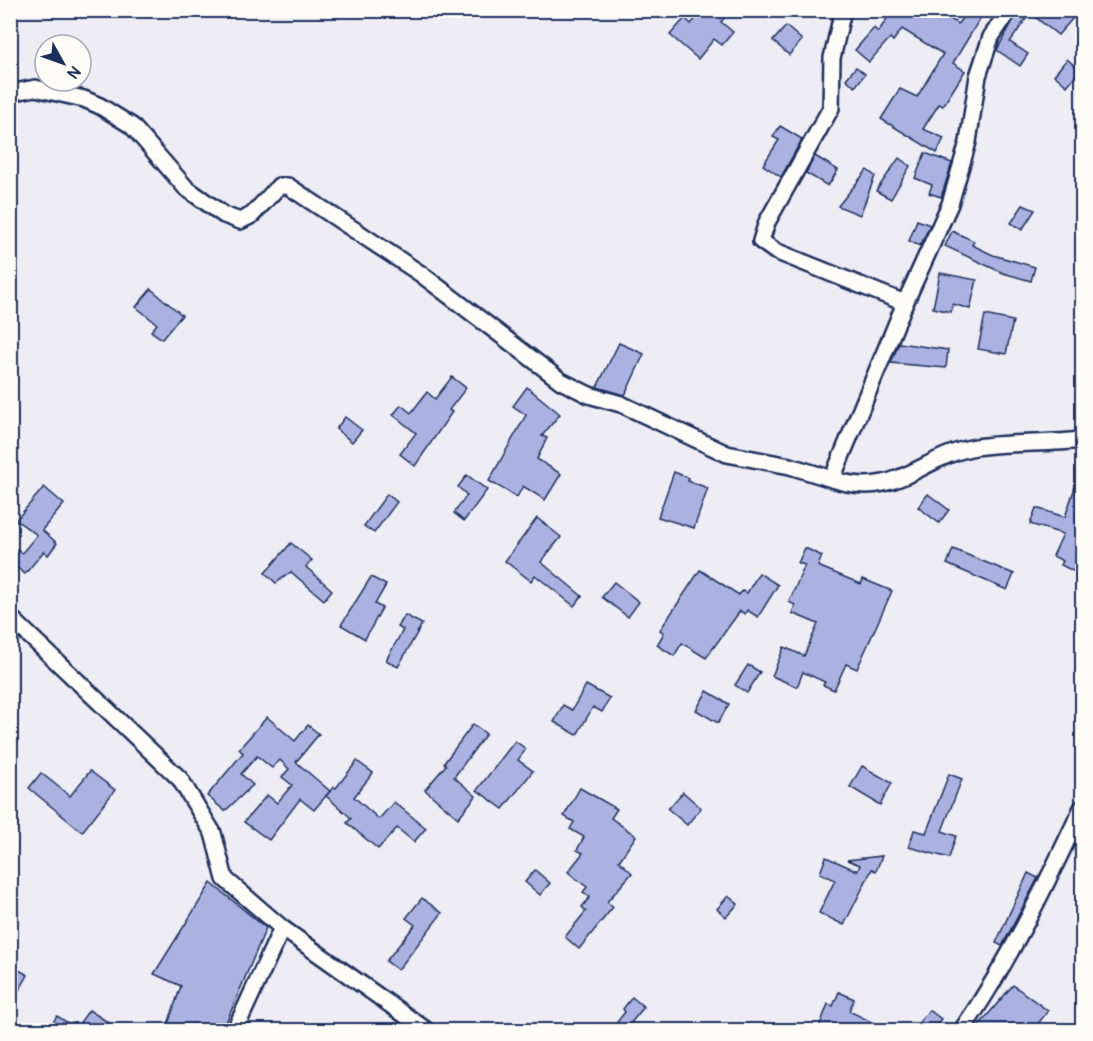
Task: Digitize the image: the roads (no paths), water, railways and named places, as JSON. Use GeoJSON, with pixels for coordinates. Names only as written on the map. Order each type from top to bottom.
{"type":"FeatureCollection","features":[{"type":"Feature","properties":{"kind":"street"},"geometry":{"type":"LineString","coordinates":[[843,10],[832,58],[831,108],[767,222],[761,241],[775,251],[905,303]]}},
{"type":"Feature","properties":{"kind":"street"},"geometry":{"type":"LineString","coordinates":[[832,479],[905,303],[950,204],[968,142],[978,76],[991,37],[1009,10]]}},
{"type":"Feature","properties":{"kind":"street"},"geometry":{"type":"LineString","coordinates":[[10,93],[35,88],[84,99],[100,106],[132,126],[186,188],[229,218],[240,221],[252,215],[279,186],[288,186],[421,274],[561,381],[589,395],[621,404],[727,454],[790,466],[861,485],[887,483],[954,453],[975,448],[1083,440]]}},
{"type":"Feature","properties":{"kind":"street"},"geometry":{"type":"LineString","coordinates":[[10,617],[180,779],[213,833],[225,879],[282,927],[426,1030]]}},
{"type":"Feature","properties":{"kind":"street"},"geometry":{"type":"LineString","coordinates":[[962,1030],[991,989],[1035,910],[1083,808]]}},
{"type":"Feature","properties":{"kind":"street"},"geometry":{"type":"LineString","coordinates":[[236,1030],[282,927]]}}]}
